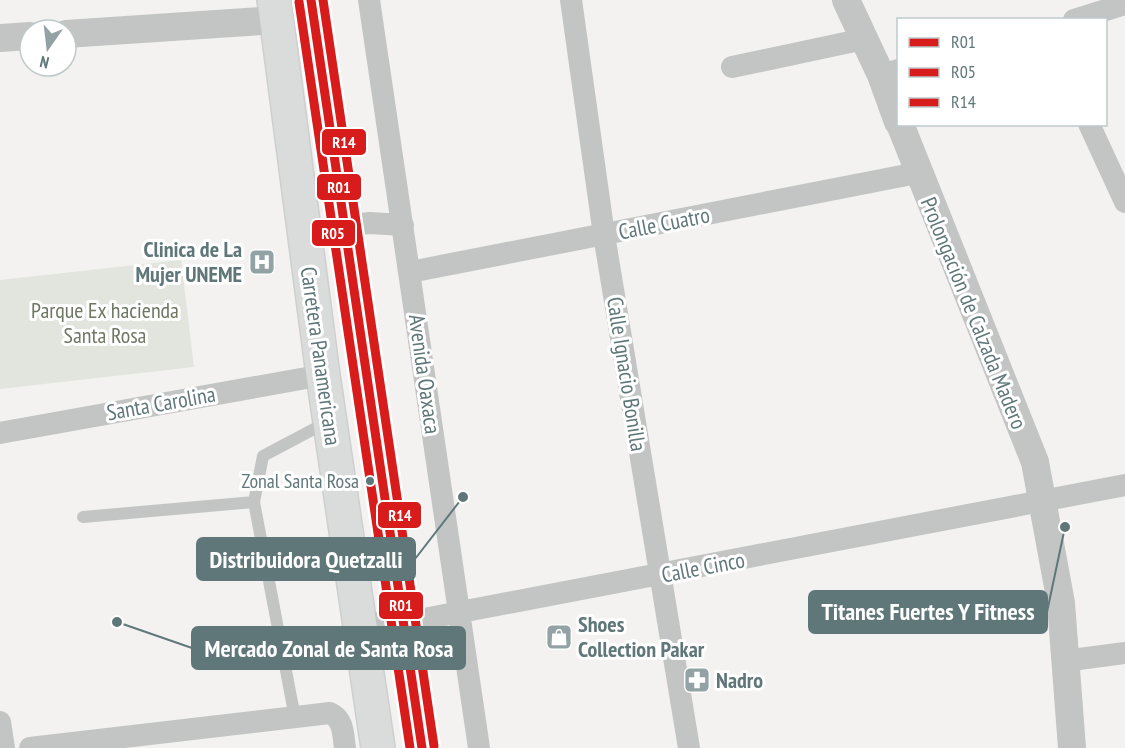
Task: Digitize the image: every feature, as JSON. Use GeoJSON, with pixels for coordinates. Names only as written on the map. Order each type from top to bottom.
{"type":"FeatureCollection","features":[{"type":"Feature","properties":{"kind":"highway","name":"Carretera Panamericana"},"geometry":{"type":"LineString","coordinates":[[311,0],[347,225],[422,748]]}},
{"type":"Feature","properties":{"kind":"highway","name":"Carretera Panamericana"},"geometry":{"type":"LineString","coordinates":[[276,10],[323,375],[378,748]]}},
{"type":"Feature","properties":{"kind":"street","name":"Avenida Oaxaca"},"geometry":{"type":"LineString","coordinates":[[369,0],[479,748]]}},
{"type":"Feature","properties":{"kind":"street","name":"Calle Ignacio Bonilla"},"geometry":{"type":"LineString","coordinates":[[571,0],[604,235],[689,748]]}},
{"type":"Feature","properties":{"kind":"street","name":"Prolongación de Calzada Madero"},"geometry":{"type":"LineString","coordinates":[[846,0],[864,39],[890,72],[897,112]]}},
{"type":"Feature","properties":{"kind":"street"},"geometry":{"type":"LineString","coordinates":[[1080,18],[1125,4]]}},
{"type":"Feature","properties":{"kind":"street"},"geometry":{"type":"LineString","coordinates":[[78,33],[276,10]]}},
{"type":"Feature","properties":{"kind":"street"},"geometry":{"type":"LineString","coordinates":[[0,38],[18,37]]}},
{"type":"Feature","properties":{"kind":"street"},"geometry":{"type":"LineString","coordinates":[[732,68],[864,39]]}},
{"type":"Feature","properties":{"kind":"street","name":"Prolongación de Calzada Madero"},"geometry":{"type":"LineString","coordinates":[[900,126],[1035,462],[1061,603],[1072,748]]}},
{"type":"Feature","properties":{"kind":"street"},"geometry":{"type":"LineString","coordinates":[[1090,126],[1125,202]]}},
{"type":"Feature","properties":{"kind":"street","name":"Calle Cuatro"},"geometry":{"type":"LineString","coordinates":[[410,272],[917,172]]}},
{"type":"Feature","properties":{"kind":"street"},"geometry":{"type":"LineString","coordinates":[[347,225],[370,223],[403,225]]}},
{"type":"Feature","properties":{"kind":"street","name":"Santa Carolina"},"geometry":{"type":"LineString","coordinates":[[0,433],[323,375]]}},
{"type":"Feature","properties":{"kind":"street","name":"Calle Cinco"},"geometry":{"type":"LineString","coordinates":[[361,624],[403,623],[458,613],[1043,503],[1125,485]]}},
{"type":"Feature","properties":{"kind":"street"},"geometry":{"type":"LineString","coordinates":[[1064,661],[1125,653]]}},
{"type":"Feature","properties":{"kind":"street"},"geometry":{"type":"LineString","coordinates":[[30,748],[330,713],[338,717],[342,724],[345,748]]}},
{"type":"Feature","properties":{"kind":"street"},"geometry":{"type":"LineString","coordinates":[[0,722],[4,748]]}},
{"type":"Feature","properties":{"kind":"lane"},"geometry":{"type":"LineString","coordinates":[[295,718],[254,502],[263,456],[330,420]]}},
{"type":"Feature","properties":{"kind":"lane"},"geometry":{"type":"LineString","coordinates":[[83,517],[254,502]]}},
{"type":"Feature","properties":{"kind":"green space","name":"Parque Ex hacienda Santa Rosa"},"geometry":{"type":"Polygon","coordinates":[[[181,260],[194,367],[0,389],[0,280],[181,260]]]}},
{"type":"Feature","properties":{"kind":"transit line","name":"R01"},"geometry":{"type":"LineString","coordinates":[[311,0],[422,748]]}},
{"type":"Feature","properties":{"kind":"transit line","name":"R14"},"geometry":{"type":"LineString","coordinates":[[323,0],[434,746]]}},
{"type":"Feature","properties":{"kind":"transit line","name":"R05"},"geometry":{"type":"LineString","coordinates":[[299,2],[410,748]]}},
{"type":"Feature","properties":{"kind":"place","name":"Clinica de La Mujer UNEME"},"geometry":{"type":"Point","coordinates":[262,262]}},
{"type":"Feature","properties":{"kind":"place","name":"Zonal Santa Rosa"},"geometry":{"type":"Point","coordinates":[370,481]}},
{"type":"Feature","properties":{"kind":"place","name":"Distribuidora Quetzalli"},"geometry":{"type":"Point","coordinates":[463,497]}},
{"type":"Feature","properties":{"kind":"place","name":"Titanes Fuertes Y Fitness"},"geometry":{"type":"Point","coordinates":[1065,527]}},
{"type":"Feature","properties":{"kind":"place","name":"Mercado Zonal de Santa Rosa"},"geometry":{"type":"Point","coordinates":[117,622]}},
{"type":"Feature","properties":{"kind":"place","name":"Shoes Collection Pakar"},"geometry":{"type":"Point","coordinates":[559,637]}},
{"type":"Feature","properties":{"kind":"place","name":"Nadro"},"geometry":{"type":"Point","coordinates":[697,680]}}]}
